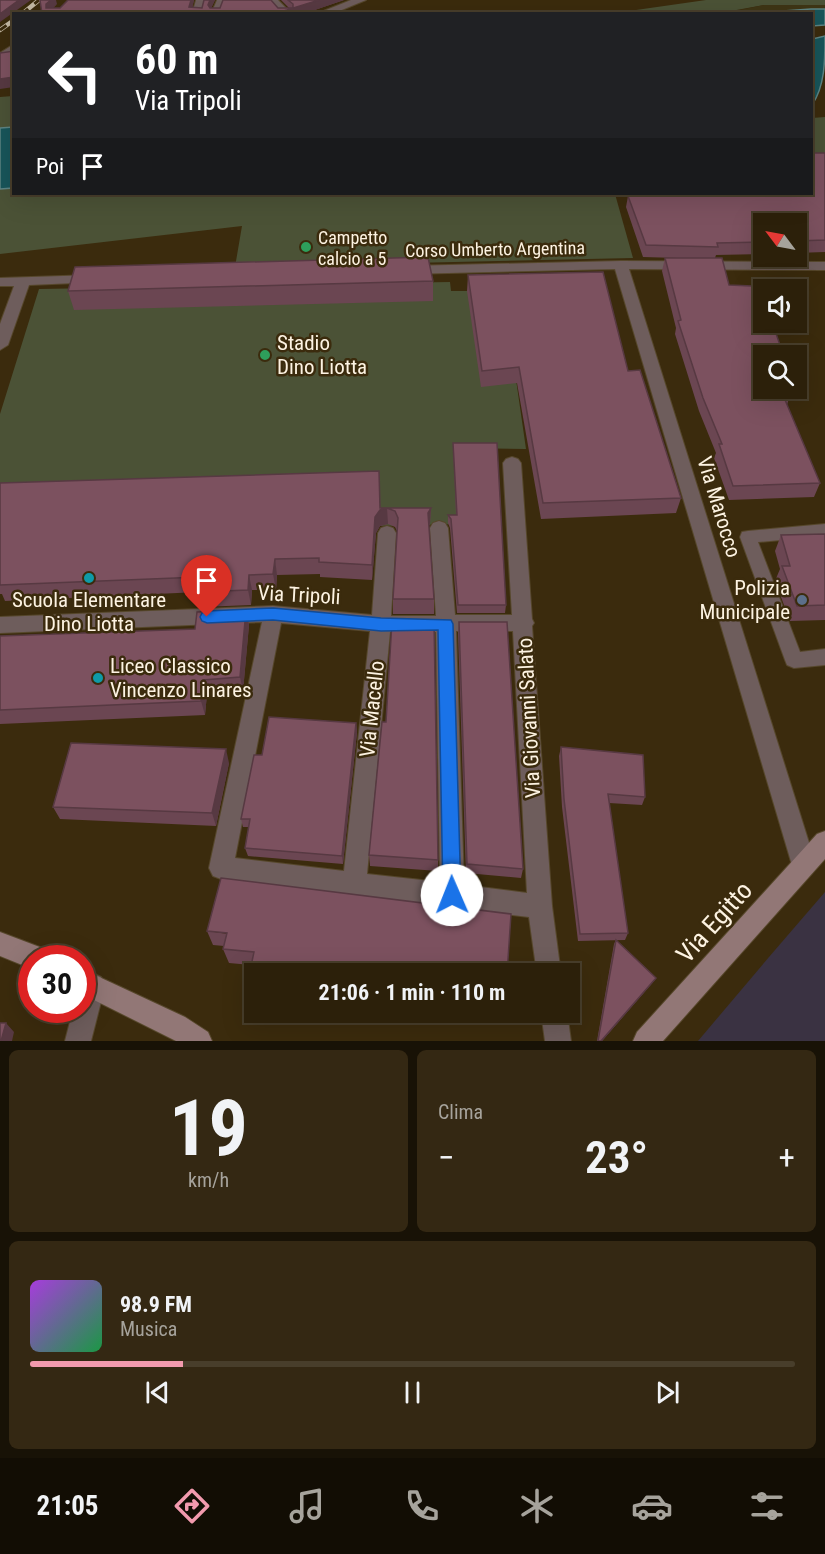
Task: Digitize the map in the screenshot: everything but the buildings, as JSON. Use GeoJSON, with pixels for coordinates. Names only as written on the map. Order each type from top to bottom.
{"type":"FeatureCollection","features":[{"type":"Feature","properties":{"kind":"street"},"geometry":{"type":"LineString","coordinates":[[274,2],[294,0]]}},
{"type":"Feature","properties":{"kind":"street"},"geometry":{"type":"LineString","coordinates":[[327,0],[338,8]]}},
{"type":"Feature","properties":{"kind":"street"},"geometry":{"type":"LineString","coordinates":[[327,12],[362,0]]}},
{"type":"Feature","properties":{"kind":"street","name":"Corso Umberto Argentina"},"geometry":{"type":"LineString","coordinates":[[397,270],[621,265],[825,266]]}},
{"type":"Feature","properties":{"kind":"street","name":"Via Marocco"},"geometry":{"type":"LineString","coordinates":[[621,265],[804,865]]}},
{"type":"Feature","properties":{"kind":"street"},"geometry":{"type":"LineString","coordinates":[[0,282],[104,279]]}},
{"type":"Feature","properties":{"kind":"street"},"geometry":{"type":"LineString","coordinates":[[0,343],[23,282]]}},
{"type":"Feature","properties":{"kind":"street","name":"Via Giovanni Salato"},"geometry":{"type":"LineString","coordinates":[[512,463],[524,623],[540,906],[548,963]]}},
{"type":"Feature","properties":{"kind":"street"},"geometry":{"type":"LineString","coordinates":[[439,528],[446,624],[452,895]]}},
{"type":"Feature","properties":{"kind":"street","name":"Via Macello"},"geometry":{"type":"LineString","coordinates":[[354,884],[381,624],[387,533]]}},
{"type":"Feature","properties":{"kind":"street"},"geometry":{"type":"LineString","coordinates":[[273,614],[221,868],[540,906]]}},
{"type":"Feature","properties":{"kind":"street","name":"Via Tripoli"},"geometry":{"type":"LineString","coordinates":[[0,625],[273,614],[381,624],[524,623]]}},
{"type":"Feature","properties":{"kind":"street","name":"Via Egitto"},"geometry":{"type":"LineString","coordinates":[[646,1041],[825,842]]}},
{"type":"Feature","properties":{"kind":"street"},"geometry":{"type":"LineString","coordinates":[[0,944],[18,951]]}},
{"type":"Feature","properties":{"kind":"street"},"geometry":{"type":"LineString","coordinates":[[96,987],[176,1026],[199,1041]]}},
{"type":"Feature","properties":{"kind":"street"},"geometry":{"type":"LineString","coordinates":[[78,1041],[81,1023]]}},
{"type":"Feature","properties":{"kind":"street"},"geometry":{"type":"LineString","coordinates":[[556,1023],[558,1041]]}},
{"type":"Feature","properties":{"kind":"lane"},"geometry":{"type":"LineString","coordinates":[[825,530],[748,537],[794,660],[825,657]]}},
{"type":"Feature","properties":{"kind":"shaded area"},"geometry":{"type":"Polygon","coordinates":[[[825,892],[825,1041],[698,1041],[769,957],[825,892]]]}},
{"type":"Feature","properties":{"kind":"green space"},"geometry":{"type":"Polygon","coordinates":[[[706,0],[825,0],[825,5],[764,5],[726,12],[622,12],[706,0]]]}},
{"type":"Feature","properties":{"kind":"green space"},"geometry":{"type":"Polygon","coordinates":[[[12,96],[12,127],[0,128],[0,97],[12,96]]]}},
{"type":"Feature","properties":{"kind":"green space"},"geometry":{"type":"Polygon","coordinates":[[[825,117],[825,163],[813,163],[813,118],[825,117]]]}},
{"type":"Feature","properties":{"kind":"green space"},"geometry":{"type":"Polygon","coordinates":[[[12,188],[12,195],[615,195],[633,258],[235,267],[242,226],[0,254],[0,189],[12,188]]]}},
{"type":"Feature","properties":{"kind":"green space","name":"Stadio Dino Liotta"},"geometry":{"type":"Polygon","coordinates":[[[450,282],[451,291],[490,291],[504,296],[526,449],[457,448],[460,524],[0,535],[0,414],[39,289],[450,282]]]}},
{"type":"Feature","properties":{"kind":"sand"},"geometry":{"type":"Polygon","coordinates":[[[764,5],[825,5],[825,9],[730,12],[764,5]]]}},
{"type":"Feature","properties":{"kind":"water"},"geometry":{"type":"Polygon","coordinates":[[[825,9],[825,25],[813,26],[813,12],[770,12],[825,9]]]}},
{"type":"Feature","properties":{"kind":"water"},"geometry":{"type":"Polygon","coordinates":[[[825,36],[822,81],[813,103],[813,39],[825,36]]]}},
{"type":"Feature","properties":{"kind":"water"},"geometry":{"type":"Polygon","coordinates":[[[12,127],[12,188],[0,189],[0,128],[12,127]]]}},
{"type":"Feature","properties":{"kind":"railway"},"geometry":{"type":"LineString","coordinates":[[24,12],[39,0]]}},
{"type":"Feature","properties":{"kind":"railway"},"geometry":{"type":"LineString","coordinates":[[0,30],[12,21]]}},
{"type":"Feature","properties":{"kind":"place","name":"Campetto calcio a 5"},"geometry":{"type":"Point","coordinates":[306,247]}},
{"type":"Feature","properties":{"kind":"place","name":"Stadio Dino Liotta"},"geometry":{"type":"Point","coordinates":[265,355]}},
{"type":"Feature","properties":{"kind":"place","name":"Scuola Elementare Dino Liotta"},"geometry":{"type":"Point","coordinates":[89,578]}},
{"type":"Feature","properties":{"kind":"place","name":"Polizia Municipale"},"geometry":{"type":"Point","coordinates":[802,600]}},
{"type":"Feature","properties":{"kind":"place","name":"Liceo Classico Vincenzo Linares"},"geometry":{"type":"Point","coordinates":[98,678]}},
{"type":"Feature","properties":{"kind":"route"},"geometry":{"type":"LineString","coordinates":[[207,617],[273,614],[381,624],[446,624],[452,895]]}}]}
